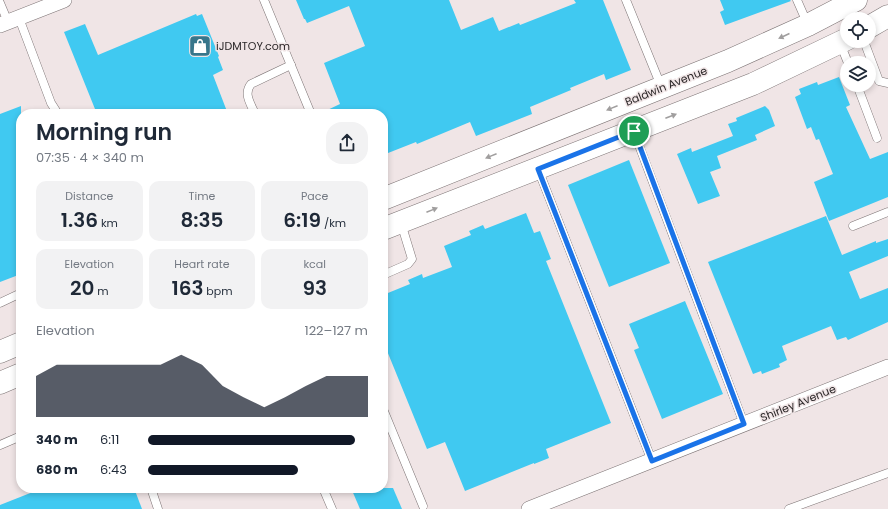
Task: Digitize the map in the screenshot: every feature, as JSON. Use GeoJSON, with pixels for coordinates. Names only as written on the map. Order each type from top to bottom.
{"type":"FeatureCollection","features":[{"type":"Feature","properties":{"kind":"main road","name":"Baldwin Avenue"},"geometry":{"type":"LineString","coordinates":[[388,197],[728,61],[808,25],[856,0]]}},
{"type":"Feature","properties":{"kind":"main road"},"geometry":{"type":"LineString","coordinates":[[876,23],[888,16]]}},
{"type":"Feature","properties":{"kind":"main road"},"geometry":{"type":"LineString","coordinates":[[392,226],[753,84],[840,42]]}},
{"type":"Feature","properties":{"kind":"main road"},"geometry":{"type":"LineString","coordinates":[[0,352],[16,345]]}},
{"type":"Feature","properties":{"kind":"main road"},"geometry":{"type":"LineString","coordinates":[[0,383],[16,376]]}},
{"type":"Feature","properties":{"kind":"street"},"geometry":{"type":"LineString","coordinates":[[9,22],[61,1]]}},
{"type":"Feature","properties":{"kind":"street","name":"Shirley Avenue"},"geometry":{"type":"LineString","coordinates":[[529,509],[888,367]]}},
{"type":"Feature","properties":{"kind":"lane"},"geometry":{"type":"LineString","coordinates":[[264,0],[309,109]]}},
{"type":"Feature","properties":{"kind":"lane"},"geometry":{"type":"LineString","coordinates":[[626,0],[662,88]]}},
{"type":"Feature","properties":{"kind":"lane"},"geometry":{"type":"LineString","coordinates":[[796,0],[808,25]]}},
{"type":"Feature","properties":{"kind":"lane"},"geometry":{"type":"LineString","coordinates":[[0,3],[55,109]]}},
{"type":"Feature","properties":{"kind":"lane"},"geometry":{"type":"LineString","coordinates":[[867,48],[879,81],[888,83]]}},
{"type":"Feature","properties":{"kind":"lane"},"geometry":{"type":"LineString","coordinates":[[253,109],[246,93],[251,84],[291,65]]}},
{"type":"Feature","properties":{"kind":"lane"},"geometry":{"type":"LineString","coordinates":[[859,92],[877,138]]}},
{"type":"Feature","properties":{"kind":"lane"},"geometry":{"type":"LineString","coordinates":[[634,131],[744,424]]}},
{"type":"Feature","properties":{"kind":"lane"},"geometry":{"type":"LineString","coordinates":[[538,169],[652,461]]}},
{"type":"Feature","properties":{"kind":"lane"},"geometry":{"type":"LineString","coordinates":[[853,226],[888,212]]}},
{"type":"Feature","properties":{"kind":"lane"},"geometry":{"type":"LineString","coordinates":[[388,273],[408,264],[412,259],[392,226]]}},
{"type":"Feature","properties":{"kind":"lane"},"geometry":{"type":"LineString","coordinates":[[0,303],[16,295]]}},
{"type":"Feature","properties":{"kind":"lane"},"geometry":{"type":"LineString","coordinates":[[388,421],[422,506]]}},
{"type":"Feature","properties":{"kind":"lane"},"geometry":{"type":"LineString","coordinates":[[0,445],[16,438]]}},
{"type":"Feature","properties":{"kind":"lane"},"geometry":{"type":"LineString","coordinates":[[789,509],[888,473]]}},
{"type":"Feature","properties":{"kind":"lane"},"geometry":{"type":"LineString","coordinates":[[153,493],[158,509]]}},
{"type":"Feature","properties":{"kind":"lane"},"geometry":{"type":"LineString","coordinates":[[326,493],[332,509]]}},
{"type":"Feature","properties":{"kind":"building"},"geometry":{"type":"Polygon","coordinates":[[[296,0],[449,0],[461,30],[493,17],[499,31],[519,23],[520,25],[576,3],[574,0],[603,0],[631,70],[606,80],[604,74],[570,88],[571,90],[530,107],[532,114],[476,136],[470,122],[417,144],[416,142],[388,153],[388,109],[330,109],[340,104],[324,63],[365,46],[349,6],[307,23],[296,0]]]}},
{"type":"Feature","properties":{"kind":"building"},"geometry":{"type":"Polygon","coordinates":[[[720,0],[791,1],[725,25],[720,12],[724,10],[720,0]]]}},
{"type":"Feature","properties":{"kind":"building"},"geometry":{"type":"Polygon","coordinates":[[[196,14],[197,16],[202,14],[223,70],[213,75],[226,109],[95,109],[64,32],[85,24],[98,55],[196,14]]]}},
{"type":"Feature","properties":{"kind":"building"},"geometry":{"type":"Polygon","coordinates":[[[839,77],[840,92],[845,92],[850,105],[846,107],[870,159],[888,152],[888,197],[829,221],[814,182],[833,174],[819,139],[816,140],[811,127],[807,129],[795,97],[801,94],[799,89],[817,82],[818,85],[839,77]]]}},
{"type":"Feature","properties":{"kind":"building"},"geometry":{"type":"Polygon","coordinates":[[[21,106],[21,109],[16,109],[16,276],[0,282],[0,114],[21,106]]]}},
{"type":"Feature","properties":{"kind":"building"},"geometry":{"type":"Polygon","coordinates":[[[765,106],[769,110],[775,126],[755,135],[757,140],[717,156],[721,168],[710,172],[720,196],[698,204],[677,154],[691,148],[692,152],[733,136],[728,124],[737,121],[736,118],[765,106]]]}},
{"type":"Feature","properties":{"kind":"building"},"geometry":{"type":"Polygon","coordinates":[[[629,160],[670,263],[609,287],[568,185],[629,160]]]}},
{"type":"Feature","properties":{"kind":"building"},"geometry":{"type":"Polygon","coordinates":[[[526,213],[534,233],[540,231],[551,259],[546,261],[611,423],[546,449],[549,458],[465,491],[445,442],[427,449],[388,353],[388,293],[410,284],[408,280],[422,274],[423,278],[452,267],[444,246],[471,235],[469,231],[483,225],[485,229],[526,213]]]}},
{"type":"Feature","properties":{"kind":"building"},"geometry":{"type":"Polygon","coordinates":[[[826,216],[842,255],[876,241],[876,243],[888,239],[888,256],[849,272],[860,299],[888,288],[888,322],[848,340],[846,337],[837,340],[831,326],[782,346],[787,360],[779,364],[780,367],[762,374],[761,371],[753,374],[708,262],[826,216]]]}},
{"type":"Feature","properties":{"kind":"building"},"geometry":{"type":"Polygon","coordinates":[[[685,301],[723,394],[662,419],[634,350],[639,348],[629,324],[685,301]]]}},
{"type":"Feature","properties":{"kind":"building"},"geometry":{"type":"Polygon","coordinates":[[[388,488],[393,488],[402,509],[360,509],[353,493],[388,493],[388,488]]]}},
{"type":"Feature","properties":{"kind":"building"},"geometry":{"type":"Polygon","coordinates":[[[30,493],[136,493],[142,509],[0,509],[0,505],[30,493]]]}},
{"type":"Feature","properties":{"kind":"place","name":"iJDMTOY.com"},"geometry":{"type":"Point","coordinates":[200,46]}},
{"type":"Feature","properties":{"kind":"route"},"geometry":{"type":"LineString","coordinates":[[634,131],[744,424],[652,461],[538,169],[634,131]]}}]}
